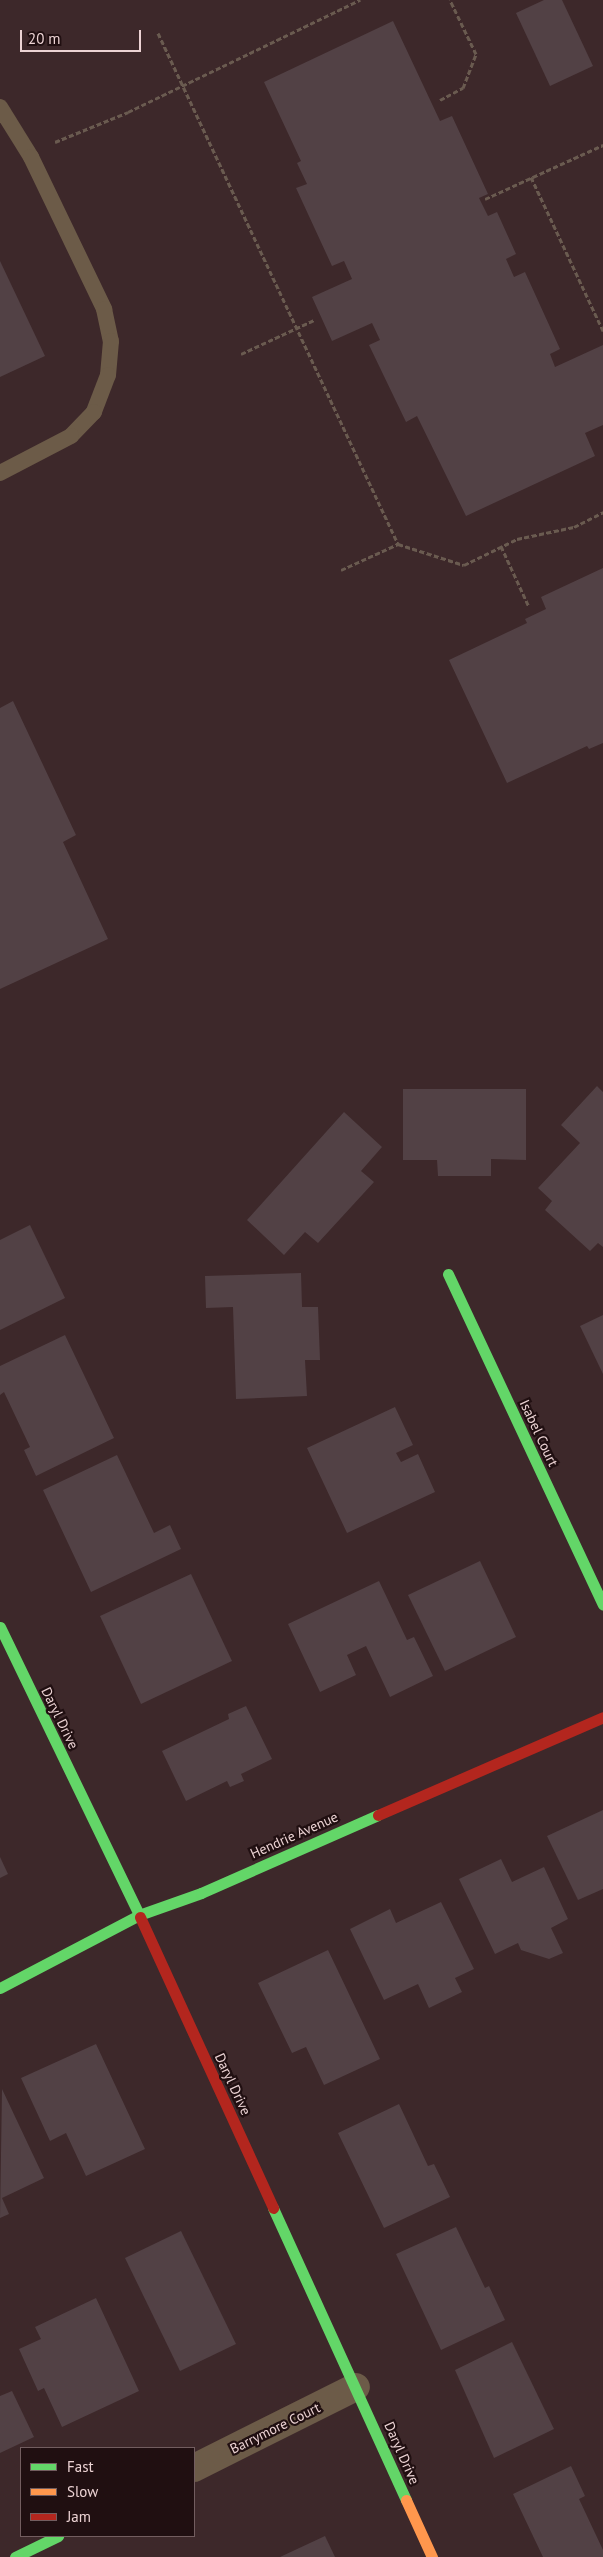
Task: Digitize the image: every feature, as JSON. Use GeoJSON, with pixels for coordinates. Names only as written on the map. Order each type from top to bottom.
{"type":"FeatureCollection","features":[{"type":"Feature","properties":{"kind":"street","name":"Isabel Court"},"geometry":{"type":"LineString","coordinates":[[448,1274],[603,1605]]}},
{"type":"Feature","properties":{"kind":"street","name":"Daryl Drive"},"geometry":{"type":"LineString","coordinates":[[0,1627],[139,1915],[432,2557]]}},
{"type":"Feature","properties":{"kind":"street","name":"Hendrie Avenue"},"geometry":{"type":"LineString","coordinates":[[0,1988],[139,1915],[200,1892],[603,1717]]}},
{"type":"Feature","properties":{"kind":"street","name":"Barrymore Court"},"geometry":{"type":"LineString","coordinates":[[195,2468],[356,2387]]}},
{"type":"Feature","properties":{"kind":"street"},"geometry":{"type":"LineString","coordinates":[[15,2557],[56,2537]]}},
{"type":"Feature","properties":{"kind":"lane"},"geometry":{"type":"LineString","coordinates":[[0,107],[31,158],[104,309],[112,341],[108,376],[94,412],[71,436],[0,474]]}},
{"type":"Feature","properties":{"kind":"path"},"geometry":{"type":"LineString","coordinates":[[31,158],[67,135],[128,112],[182,83],[360,0]]}},
{"type":"Feature","properties":{"kind":"path"},"geometry":{"type":"LineString","coordinates":[[440,100],[463,88],[476,54],[450,0]]}},
{"type":"Feature","properties":{"kind":"path"},"geometry":{"type":"LineString","coordinates":[[158,33],[398,544]]}},
{"type":"Feature","properties":{"kind":"path"},"geometry":{"type":"LineString","coordinates":[[485,198],[603,145]]}},
{"type":"Feature","properties":{"kind":"path"},"geometry":{"type":"LineString","coordinates":[[530,178],[603,331]]}},
{"type":"Feature","properties":{"kind":"path"},"geometry":{"type":"LineString","coordinates":[[241,354],[314,320]]}},
{"type":"Feature","properties":{"kind":"path"},"geometry":{"type":"LineString","coordinates":[[341,570],[398,544],[464,565],[517,539],[574,527],[603,512]]}},
{"type":"Feature","properties":{"kind":"path"},"geometry":{"type":"LineString","coordinates":[[501,546],[529,607]]}},
{"type":"Feature","properties":{"kind":"building"},"geometry":{"type":"Polygon","coordinates":[[[544,0],[562,0],[593,66],[550,86],[516,13],[544,0]]]}},
{"type":"Feature","properties":{"kind":"building"},"geometry":{"type":"Polygon","coordinates":[[[393,21],[440,121],[452,116],[488,194],[479,198],[488,216],[497,212],[516,254],[506,259],[514,277],[525,272],[560,349],[550,354],[555,367],[603,345],[603,425],[585,433],[595,456],[466,516],[417,416],[406,422],[369,345],[380,340],[372,323],[332,341],[312,297],[352,279],[344,261],[332,266],[296,188],[307,184],[297,163],[301,161],[264,82],[393,21]]]}},
{"type":"Feature","properties":{"kind":"building"},"geometry":{"type":"Polygon","coordinates":[[[0,261],[45,356],[0,377],[0,261]]]}},
{"type":"Feature","properties":{"kind":"building"},"geometry":{"type":"Polygon","coordinates":[[[603,568],[603,743],[589,749],[587,746],[507,783],[449,660],[527,623],[525,619],[546,609],[541,597],[603,568]]]}},
{"type":"Feature","properties":{"kind":"building"},"geometry":{"type":"Polygon","coordinates":[[[13,701],[76,835],[63,842],[108,939],[0,989],[0,708],[13,701]]]}},
{"type":"Feature","properties":{"kind":"building"},"geometry":{"type":"Polygon","coordinates":[[[597,1086],[603,1092],[603,1247],[598,1243],[590,1251],[545,1210],[552,1201],[538,1188],[580,1143],[561,1125],[597,1086]]]}},
{"type":"Feature","properties":{"kind":"building"},"geometry":{"type":"Polygon","coordinates":[[[403,1089],[526,1089],[526,1160],[491,1159],[491,1176],[438,1176],[437,1160],[403,1160],[403,1089]]]}},
{"type":"Feature","properties":{"kind":"building"},"geometry":{"type":"Polygon","coordinates":[[[344,1112],[382,1147],[361,1171],[374,1182],[318,1243],[305,1232],[284,1255],[247,1220],[344,1112]]]}},
{"type":"Feature","properties":{"kind":"building"},"geometry":{"type":"Polygon","coordinates":[[[30,1225],[65,1298],[0,1330],[0,1240],[30,1225]]]}},
{"type":"Feature","properties":{"kind":"building"},"geometry":{"type":"Polygon","coordinates":[[[301,1273],[302,1307],[318,1307],[320,1360],[305,1360],[307,1396],[236,1399],[233,1307],[206,1308],[205,1276],[301,1273]]]}},
{"type":"Feature","properties":{"kind":"building"},"geometry":{"type":"Polygon","coordinates":[[[603,1315],[603,1374],[580,1326],[603,1315]]]}},
{"type":"Feature","properties":{"kind":"building"},"geometry":{"type":"Polygon","coordinates":[[[65,1335],[114,1438],[36,1476],[24,1450],[30,1447],[4,1392],[0,1395],[0,1366],[65,1335]]]}},
{"type":"Feature","properties":{"kind":"building"},"geometry":{"type":"Polygon","coordinates":[[[395,1407],[413,1445],[396,1453],[401,1462],[418,1454],[435,1492],[347,1533],[307,1448],[395,1407]]]}},
{"type":"Feature","properties":{"kind":"building"},"geometry":{"type":"Polygon","coordinates":[[[117,1455],[154,1533],[170,1525],[181,1549],[91,1592],[43,1490],[117,1455]]]}},
{"type":"Feature","properties":{"kind":"building"},"geometry":{"type":"Polygon","coordinates":[[[480,1561],[516,1637],[445,1671],[408,1595],[480,1561]]]}},
{"type":"Feature","properties":{"kind":"building"},"geometry":{"type":"Polygon","coordinates":[[[191,1574],[232,1661],[141,1704],[100,1616],[191,1574]]]}},
{"type":"Feature","properties":{"kind":"building"},"geometry":{"type":"Polygon","coordinates":[[[379,1581],[407,1640],[414,1637],[433,1676],[390,1697],[366,1646],[347,1655],[356,1675],[320,1692],[288,1624],[379,1581]]]}},
{"type":"Feature","properties":{"kind":"building"},"geometry":{"type":"Polygon","coordinates":[[[246,1706],[272,1759],[241,1774],[244,1781],[230,1787],[227,1781],[186,1801],[162,1751],[229,1719],[228,1714],[246,1706]]]}},
{"type":"Feature","properties":{"kind":"building"},"geometry":{"type":"Polygon","coordinates":[[[603,1810],[603,1889],[578,1900],[547,1836],[603,1810]]]}},
{"type":"Feature","properties":{"kind":"building"},"geometry":{"type":"Polygon","coordinates":[[[0,1857],[8,1874],[0,1878],[0,1857]]]}},
{"type":"Feature","properties":{"kind":"building"},"geometry":{"type":"Polygon","coordinates":[[[501,1859],[512,1882],[544,1867],[568,1919],[551,1928],[563,1953],[549,1959],[521,1950],[518,1943],[495,1954],[459,1879],[501,1859]]]}},
{"type":"Feature","properties":{"kind":"building"},"geometry":{"type":"Polygon","coordinates":[[[441,1902],[474,1969],[455,1978],[462,1992],[429,2008],[418,1984],[384,2000],[350,1929],[390,1909],[396,1923],[441,1902]]]}},
{"type":"Feature","properties":{"kind":"building"},"geometry":{"type":"Polygon","coordinates":[[[328,1950],[380,2059],[324,2085],[306,2047],[292,2053],[258,1983],[328,1950]]]}},
{"type":"Feature","properties":{"kind":"building"},"geometry":{"type":"Polygon","coordinates":[[[96,2044],[145,2149],[86,2176],[66,2133],[50,2141],[21,2078],[96,2044]]]}},
{"type":"Feature","properties":{"kind":"building"},"geometry":{"type":"Polygon","coordinates":[[[2,2089],[44,2178],[2,2198],[9,2214],[0,2218],[2,2089]]]}},
{"type":"Feature","properties":{"kind":"building"},"geometry":{"type":"Polygon","coordinates":[[[399,2104],[428,2166],[434,2164],[450,2197],[384,2228],[338,2133],[399,2104]]]}},
{"type":"Feature","properties":{"kind":"building"},"geometry":{"type":"Polygon","coordinates":[[[456,2227],[485,2288],[489,2286],[505,2320],[441,2350],[396,2254],[456,2227]]]}},
{"type":"Feature","properties":{"kind":"building"},"geometry":{"type":"Polygon","coordinates":[[[181,2231],[236,2344],[180,2371],[125,2258],[181,2231]]]}},
{"type":"Feature","properties":{"kind":"building"},"geometry":{"type":"Polygon","coordinates":[[[96,2298],[139,2391],[62,2427],[44,2388],[38,2391],[19,2349],[41,2339],[35,2327],[96,2298]]]}},
{"type":"Feature","properties":{"kind":"building"},"geometry":{"type":"Polygon","coordinates":[[[512,2342],[554,2429],[494,2458],[455,2370],[512,2342]]]}},
{"type":"Feature","properties":{"kind":"building"},"geometry":{"type":"Polygon","coordinates":[[[12,2391],[34,2437],[0,2453],[0,2396],[12,2391]]]}},
{"type":"Feature","properties":{"kind":"building"},"geometry":{"type":"Polygon","coordinates":[[[571,2466],[585,2496],[579,2499],[603,2550],[603,2557],[543,2557],[513,2494],[571,2466]]]}},
{"type":"Feature","properties":{"kind":"building"},"geometry":{"type":"Polygon","coordinates":[[[325,2536],[335,2557],[280,2557],[325,2536]]]}},
{"type":"Feature","properties":{"kind":"traffic: fast"},"geometry":{"type":"LineString","coordinates":[[448,1274],[603,1605]]}},
{"type":"Feature","properties":{"kind":"traffic: fast"},"geometry":{"type":"LineString","coordinates":[[0,1627],[140,1917]]}},
{"type":"Feature","properties":{"kind":"traffic: fast"},"geometry":{"type":"LineString","coordinates":[[0,1988],[139,1915],[201,1893],[378,1815]]}},
{"type":"Feature","properties":{"kind":"traffic: fast"},"geometry":{"type":"LineString","coordinates":[[273,2208],[406,2500]]}},
{"type":"Feature","properties":{"kind":"traffic: fast"},"geometry":{"type":"LineString","coordinates":[[15,2557],[56,2537]]}},
{"type":"Feature","properties":{"kind":"traffic: slow"},"geometry":{"type":"LineString","coordinates":[[406,2500],[432,2557]]}},
{"type":"Feature","properties":{"kind":"traffic: jam"},"geometry":{"type":"LineString","coordinates":[[378,1815],[603,1717]]}},
{"type":"Feature","properties":{"kind":"traffic: jam"},"geometry":{"type":"LineString","coordinates":[[140,1917],[273,2208]]}}]}
